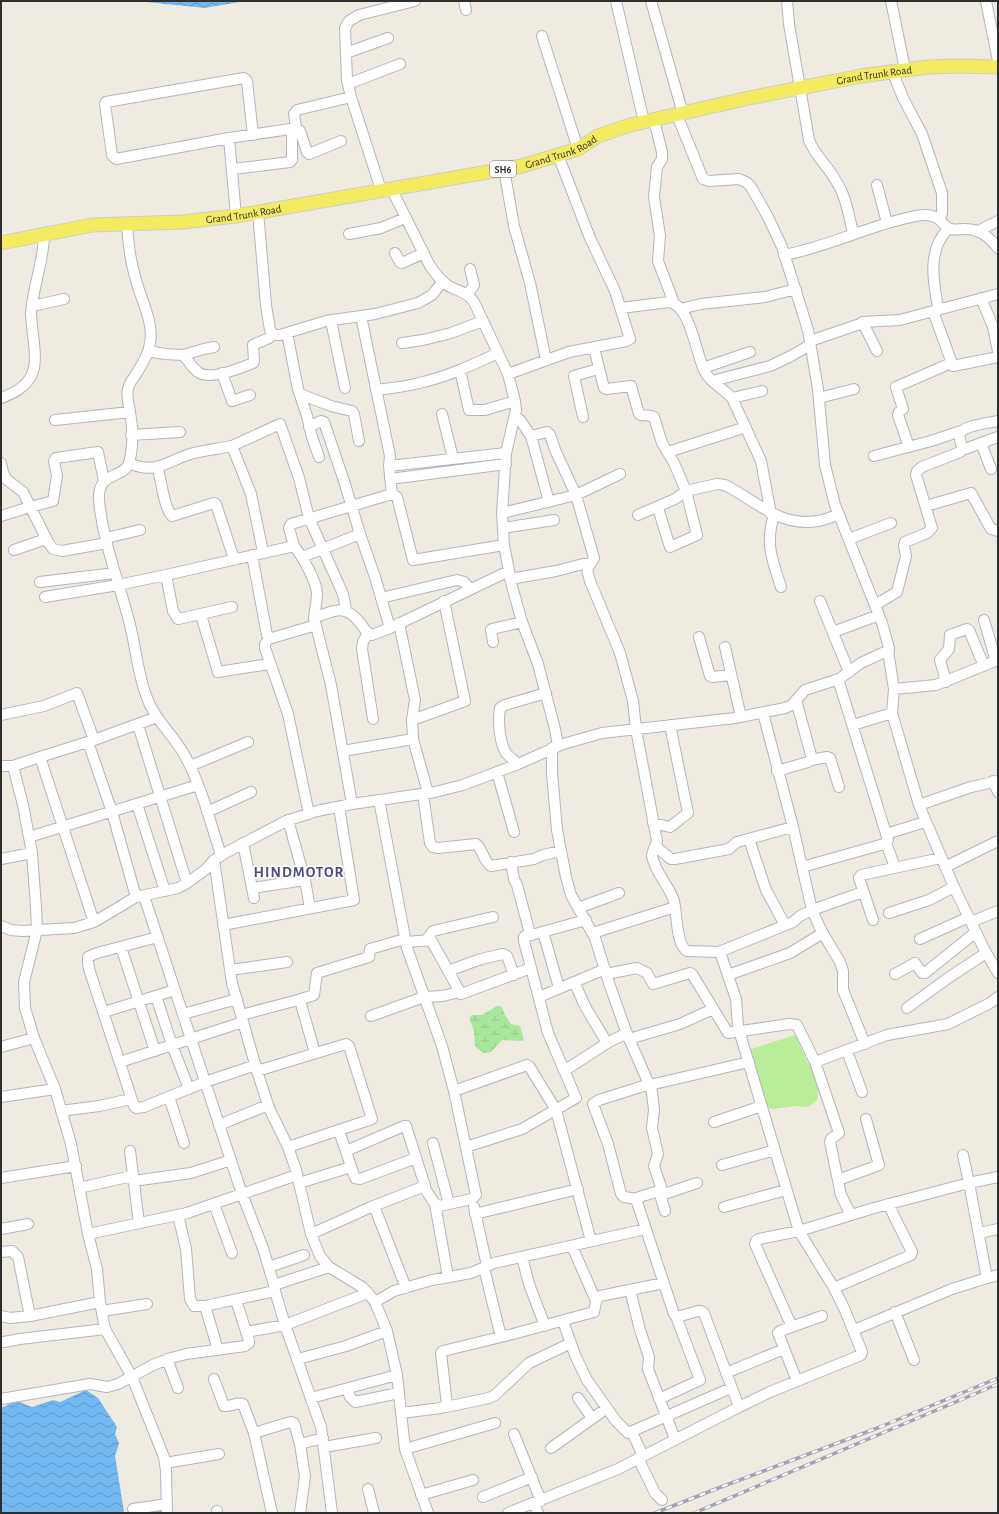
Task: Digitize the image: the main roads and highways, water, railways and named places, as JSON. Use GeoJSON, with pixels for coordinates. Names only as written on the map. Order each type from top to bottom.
{"type":"FeatureCollection","features":[{"type":"Feature","properties":{"kind":"main road","name":"Grand Trunk Road"},"geometry":{"type":"LineString","coordinates":[[1,243],[92,225],[182,222],[236,216],[522,166],[578,149],[598,136],[630,125],[749,98],[905,69],[958,66],[998,67]]}},
{"type":"Feature","properties":{"kind":"water"},"geometry":{"type":"Polygon","coordinates":[[[136,1],[245,1],[205,8],[136,1]]]}},
{"type":"Feature","properties":{"kind":"water"},"geometry":{"type":"Polygon","coordinates":[[[86,1390],[98,1398],[117,1427],[115,1434],[119,1443],[115,1456],[124,1512],[1,1513],[1,1408],[16,1401],[32,1407],[53,1400],[60,1402],[86,1390]]]}},
{"type":"Feature","properties":{"kind":"railway"},"geometry":{"type":"LineString","coordinates":[[655,1513],[880,1427],[998,1378]]}},
{"type":"Feature","properties":{"kind":"railway"},"geometry":{"type":"LineString","coordinates":[[694,1513],[998,1384]]}},
{"type":"Feature","properties":{"kind":"district","name":"HINDMOTOR"},"geometry":{"type":"Point","coordinates":[299,872]}}]}
